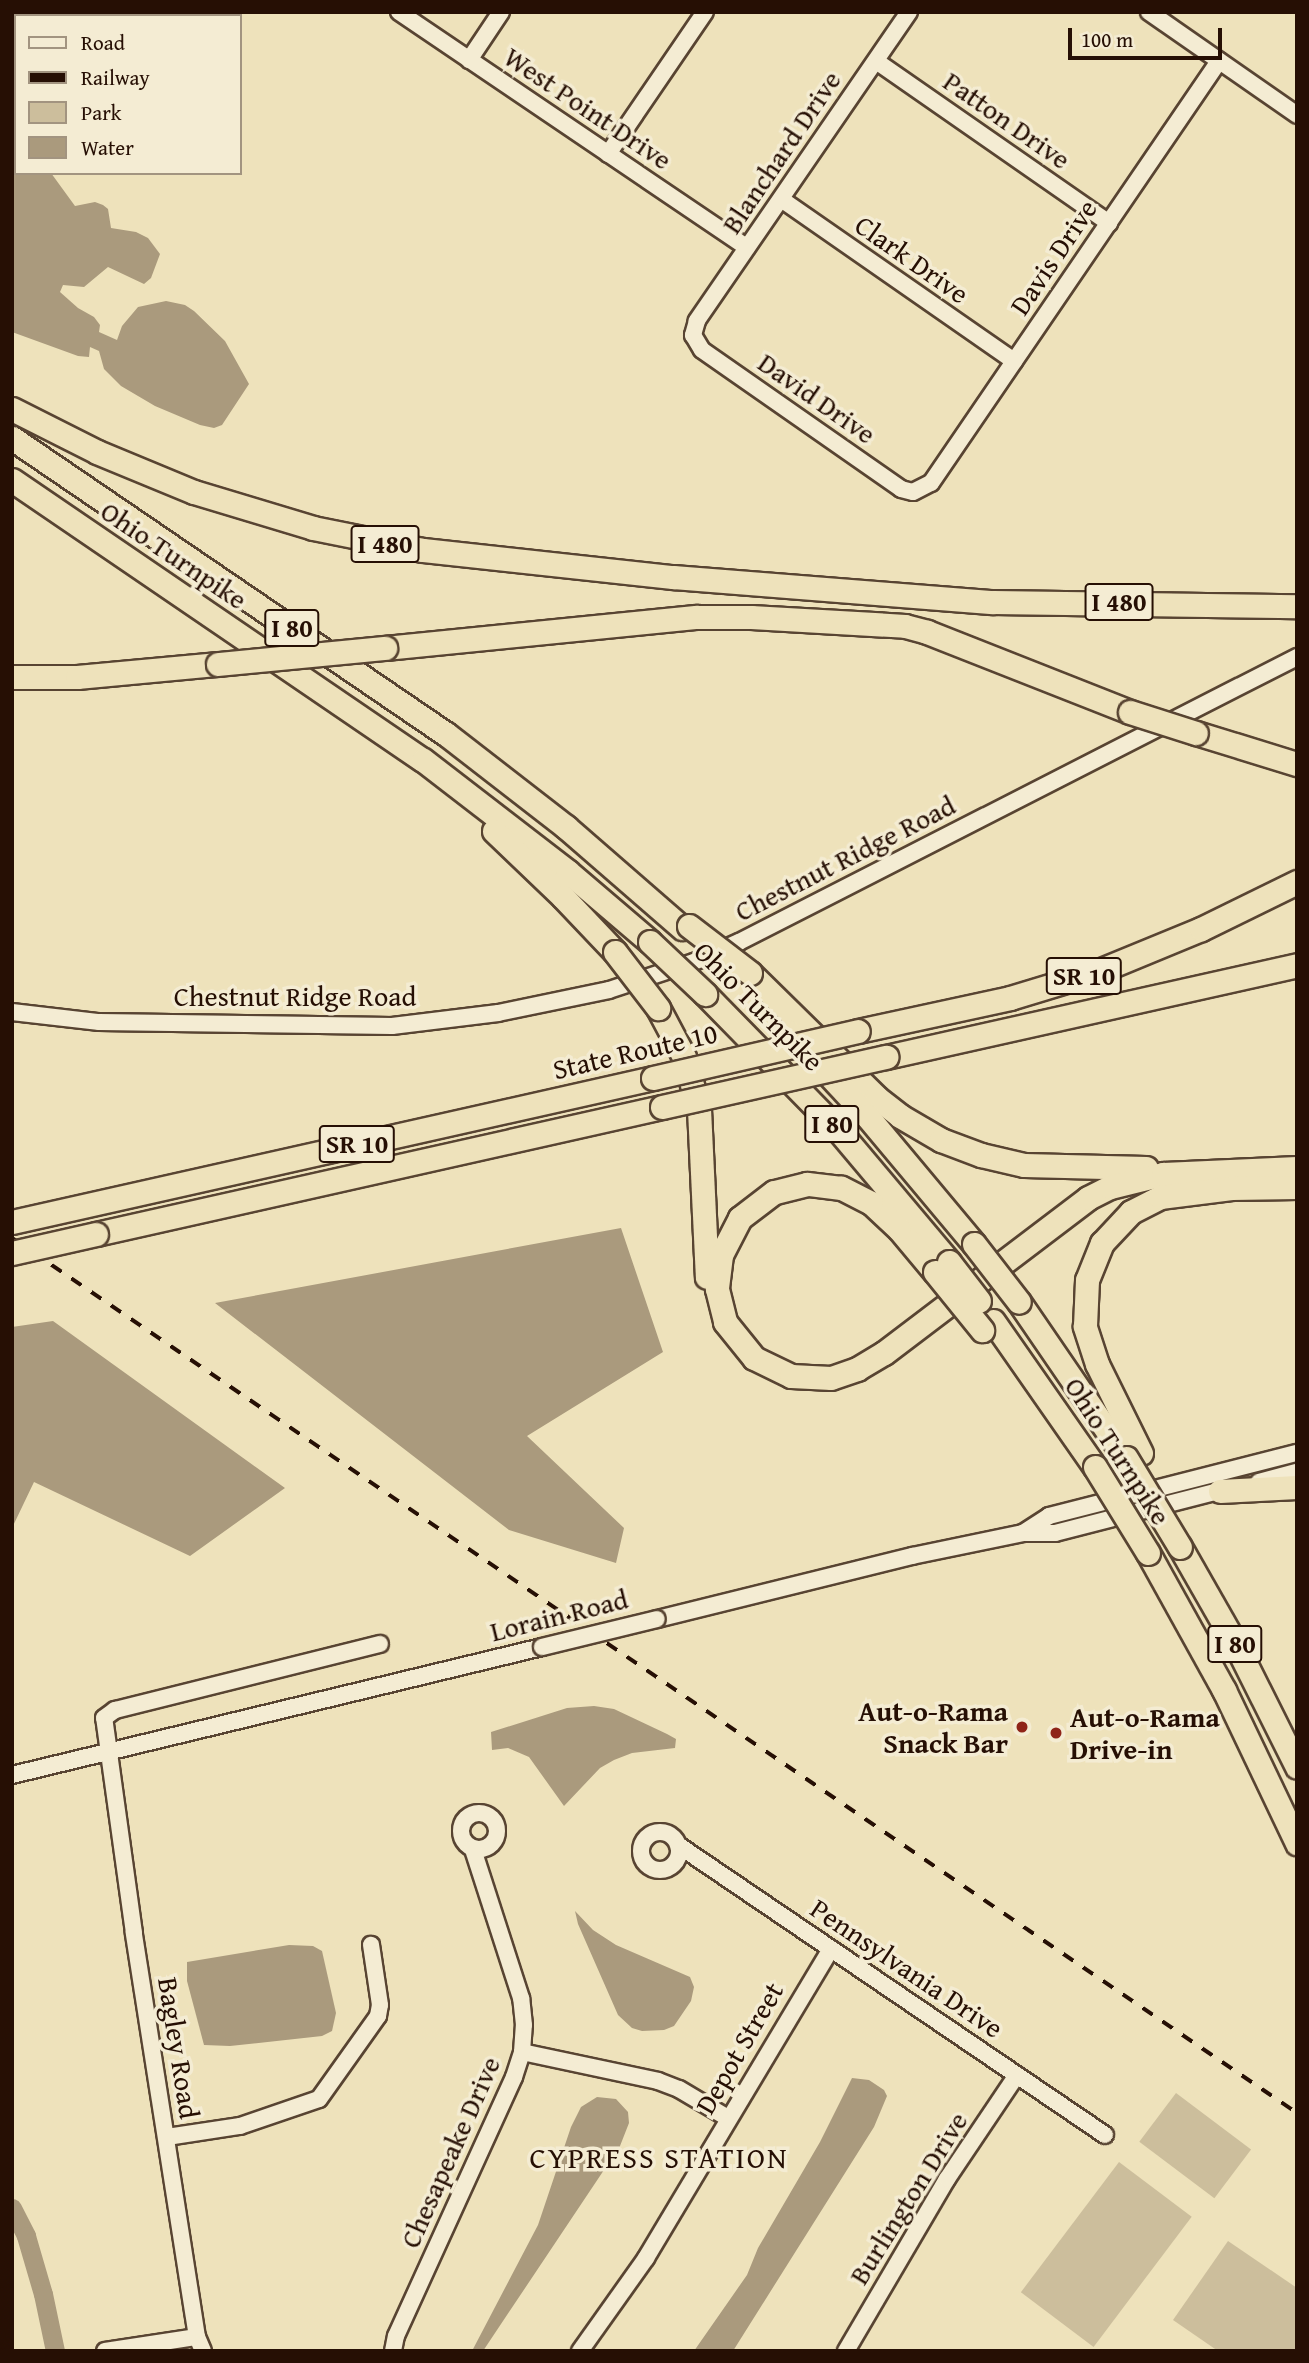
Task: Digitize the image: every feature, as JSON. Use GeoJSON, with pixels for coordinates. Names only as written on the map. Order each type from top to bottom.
{"type":"FeatureCollection","features":[{"type":"Feature","properties":{"kind":"highway","name":"I 480"},"geometry":{"type":"LineString","coordinates":[[12,408],[97,452],[194,492],[286,521],[423,550],[673,577],[993,602],[1297,606]]}},
{"type":"Feature","properties":{"kind":"highway","name":"Ohio Turnpike"},"geometry":{"type":"LineString","coordinates":[[12,438],[426,719],[537,803],[743,976],[867,1116],[974,1244],[1133,1455]]}},
{"type":"Feature","properties":{"kind":"highway","name":"Ohio Turnpike"},"geometry":{"type":"LineString","coordinates":[[12,480],[423,760],[567,871],[650,942],[705,994],[838,1130],[988,1326],[1018,1374],[1060,1414],[1095,1467],[1148,1553],[1230,1701],[1297,1843]]}},
{"type":"Feature","properties":{"kind":"highway"},"geometry":{"type":"LineString","coordinates":[[12,677],[77,677],[697,617],[751,617],[901,626],[938,636],[1130,712],[1297,764]]}},
{"type":"Feature","properties":{"kind":"highway"},"geometry":{"type":"LineString","coordinates":[[423,760],[435,777],[540,873],[615,952],[658,1008],[684,1057],[699,1108],[707,1274],[713,1313],[728,1343],[743,1360],[779,1381],[821,1387],[851,1381],[867,1373],[1064,1225],[1110,1195],[1142,1185],[1167,1182],[1231,1188]]}},
{"type":"Feature","properties":{"kind":"highway","name":"State Route 10"},"geometry":{"type":"LineString","coordinates":[[12,1222],[1010,998],[1099,971],[1189,935],[1297,881]]}},
{"type":"Feature","properties":{"kind":"highway","name":"SR 10"},"geometry":{"type":"LineString","coordinates":[[12,1253],[1297,965]]}},
{"type":"Feature","properties":{"kind":"highway"},"geometry":{"type":"LineString","coordinates":[[743,976],[900,1116],[941,1140],[981,1155],[1024,1165],[1212,1170],[1297,1168]]}},
{"type":"Feature","properties":{"kind":"highway"},"geometry":{"type":"LineString","coordinates":[[942,1267],[871,1203],[841,1188],[807,1184],[774,1192],[740,1218],[721,1255],[717,1289],[730,1331],[747,1352],[763,1364],[801,1378],[841,1376],[884,1353],[1088,1198],[1120,1183],[1142,1177],[1212,1170]]}},
{"type":"Feature","properties":{"kind":"highway"},"geometry":{"type":"LineString","coordinates":[[1133,1455],[1088,1338],[1084,1301],[1089,1270],[1108,1234],[1141,1205],[1170,1195],[1231,1188],[1297,1187]]}},
{"type":"Feature","properties":{"kind":"highway","name":"I 80"},"geometry":{"type":"LineString","coordinates":[[1133,1455],[1297,1767]]}},
{"type":"Feature","properties":{"kind":"highway"},"geometry":{"type":"LineString","coordinates":[[1220,1491],[1297,1487]]}},
{"type":"Feature","properties":{"kind":"street","name":"West Point Drive"},"geometry":{"type":"LineString","coordinates":[[398,12],[747,248]]}},
{"type":"Feature","properties":{"kind":"street"},"geometry":{"type":"LineString","coordinates":[[469,60],[501,12]]}},
{"type":"Feature","properties":{"kind":"street"},"geometry":{"type":"LineString","coordinates":[[608,154],[705,12]]}},
{"type":"Feature","properties":{"kind":"street","name":"Blanchard Drive"},"geometry":{"type":"LineString","coordinates":[[697,321],[909,12]]}},
{"type":"Feature","properties":{"kind":"street"},"geometry":{"type":"LineString","coordinates":[[1149,12],[1297,115]]}},
{"type":"Feature","properties":{"kind":"street","name":"Patton Drive"},"geometry":{"type":"LineString","coordinates":[[876,61],[1108,223]]}},
{"type":"Feature","properties":{"kind":"street","name":"Davis Drive"},"geometry":{"type":"LineString","coordinates":[[931,483],[1219,61]]}},
{"type":"Feature","properties":{"kind":"street","name":"Clark Drive"},"geometry":{"type":"LineString","coordinates":[[781,200],[1014,361]]}},
{"type":"Feature","properties":{"kind":"street","name":"David Drive"},"geometry":{"type":"LineString","coordinates":[[697,321],[693,335],[702,351],[901,489],[919,492],[931,483]]}},
{"type":"Feature","properties":{"kind":"street","name":"Chestnut Ridge Road"},"geometry":{"type":"LineString","coordinates":[[12,1012],[99,1022],[392,1026],[488,1015],[609,990],[694,962],[739,942],[1297,657]]}},
{"type":"Feature","properties":{"kind":"street","name":"Lorain Road"},"geometry":{"type":"LineString","coordinates":[[1023,1533],[1049,1516],[1297,1453]]}},
{"type":"Feature","properties":{"kind":"street"},"geometry":{"type":"LineString","coordinates":[[1256,1463],[1262,1481]]}},
{"type":"Feature","properties":{"kind":"street","name":"Lorain Road"},"geometry":{"type":"LineString","coordinates":[[12,1775],[912,1556],[1023,1533],[1055,1533],[1297,1472]]}},
{"type":"Feature","properties":{"kind":"street"},"geometry":{"type":"LineString","coordinates":[[109,1752],[104,1721],[111,1711],[380,1644]]}},
{"type":"Feature","properties":{"kind":"street","name":"Bagley Road"},"geometry":{"type":"LineString","coordinates":[[109,1752],[200,2344]]}},
{"type":"Feature","properties":{"kind":"street","name":"Pennsylvania Drive"},"geometry":{"type":"LineString","coordinates":[[678,1845],[1105,2135]]}},
{"type":"Feature","properties":{"kind":"street","name":"Chesapeake Drive"},"geometry":{"type":"LineString","coordinates":[[393,2351],[396,2336],[505,2097],[522,2053],[524,2025],[521,1998],[473,1849]]}},
{"type":"Feature","properties":{"kind":"street"},"geometry":{"type":"LineString","coordinates":[[167,2137],[240,2126],[319,2099],[378,2016],[380,2005],[370,1945]]}},
{"type":"Feature","properties":{"kind":"street","name":"Depot Street"},"geometry":{"type":"LineString","coordinates":[[580,2351],[646,2258],[831,1949]]}},
{"type":"Feature","properties":{"kind":"street"},"geometry":{"type":"LineString","coordinates":[[522,2053],[658,2081],[679,2089],[728,2118]]}},
{"type":"Feature","properties":{"kind":"street","name":"Burlington Drive"},"geometry":{"type":"LineString","coordinates":[[846,2351],[947,2179],[1017,2075]]}},
{"type":"Feature","properties":{"kind":"street"},"geometry":{"type":"LineString","coordinates":[[105,2351],[200,2344]]}},
{"type":"Feature","properties":{"kind":"green space"},"geometry":{"type":"Polygon","coordinates":[[[1176,2093],[1251,2150],[1214,2198],[1139,2142],[1176,2093]]]}},
{"type":"Feature","properties":{"kind":"green space"},"geometry":{"type":"Polygon","coordinates":[[[1119,2162],[1192,2217],[1094,2347],[1021,2292],[1119,2162]]]}},
{"type":"Feature","properties":{"kind":"green space"},"geometry":{"type":"Polygon","coordinates":[[[1228,2241],[1297,2288],[1297,2351],[1218,2351],[1173,2320],[1228,2241]]]}},
{"type":"Feature","properties":{"kind":"water"},"geometry":{"type":"Polygon","coordinates":[[[12,12],[58,12],[14,14],[14,175],[52,175],[75,206],[95,202],[103,205],[108,209],[111,228],[136,232],[148,238],[160,254],[151,278],[144,284],[108,267],[84,287],[63,285],[60,292],[78,308],[94,317],[100,325],[99,332],[117,340],[122,326],[138,307],[166,301],[185,305],[225,341],[249,384],[222,425],[214,428],[200,425],[155,406],[121,386],[104,369],[99,351],[90,347],[89,357],[78,356],[12,332],[12,12]]]}},
{"type":"Feature","properties":{"kind":"water"},"geometry":{"type":"Polygon","coordinates":[[[621,1228],[663,1352],[527,1436],[624,1528],[616,1563],[509,1530],[215,1303],[621,1228]]]}},
{"type":"Feature","properties":{"kind":"water"},"geometry":{"type":"Polygon","coordinates":[[[53,1321],[285,1488],[190,1556],[34,1482],[12,1528],[12,1327],[53,1321]]]}},
{"type":"Feature","properties":{"kind":"water"},"geometry":{"type":"Polygon","coordinates":[[[594,1706],[614,1709],[667,1734],[676,1739],[675,1748],[632,1753],[614,1760],[600,1768],[564,1806],[529,1757],[508,1748],[492,1750],[491,1732],[567,1708],[594,1706]]]}},
{"type":"Feature","properties":{"kind":"water"},"geometry":{"type":"Polygon","coordinates":[[[575,1911],[593,1930],[616,1945],[690,1977],[694,1987],[691,2001],[674,2026],[664,2030],[642,2031],[632,2028],[618,2015],[578,1924],[575,1911]]]}},
{"type":"Feature","properties":{"kind":"water"},"geometry":{"type":"Polygon","coordinates":[[[289,1945],[313,1946],[322,1951],[336,2013],[332,2031],[322,2036],[230,2046],[204,2045],[187,1981],[187,1962],[289,1945]]]}},
{"type":"Feature","properties":{"kind":"water"},"geometry":{"type":"Polygon","coordinates":[[[852,2078],[869,2080],[884,2090],[887,2096],[874,2127],[733,2351],[694,2351],[747,2275],[758,2248],[820,2142],[852,2078]]]}},
{"type":"Feature","properties":{"kind":"water"},"geometry":{"type":"Polygon","coordinates":[[[597,2097],[616,2099],[628,2112],[629,2123],[620,2146],[483,2351],[472,2351],[538,2225],[571,2127],[581,2107],[597,2097]]]}},
{"type":"Feature","properties":{"kind":"waterway"},"geometry":{"type":"LineString","coordinates":[[12,2208],[26,2236],[43,2294],[55,2351]]}},
{"type":"Feature","properties":{"kind":"railway"},"geometry":{"type":"LineString","coordinates":[[12,1238],[1297,2113]]}},
{"type":"Feature","properties":{"kind":"place","name":"Aut-o-Rama Snack Bar"},"geometry":{"type":"Point","coordinates":[1022,1727]}},
{"type":"Feature","properties":{"kind":"place","name":"Aut-o-Rama Drive-in"},"geometry":{"type":"Point","coordinates":[1056,1733]}},
{"type":"Feature","properties":{"kind":"district","name":"CYPRESS STATION"},"geometry":{"type":"Point","coordinates":[659,2157]}}]}
